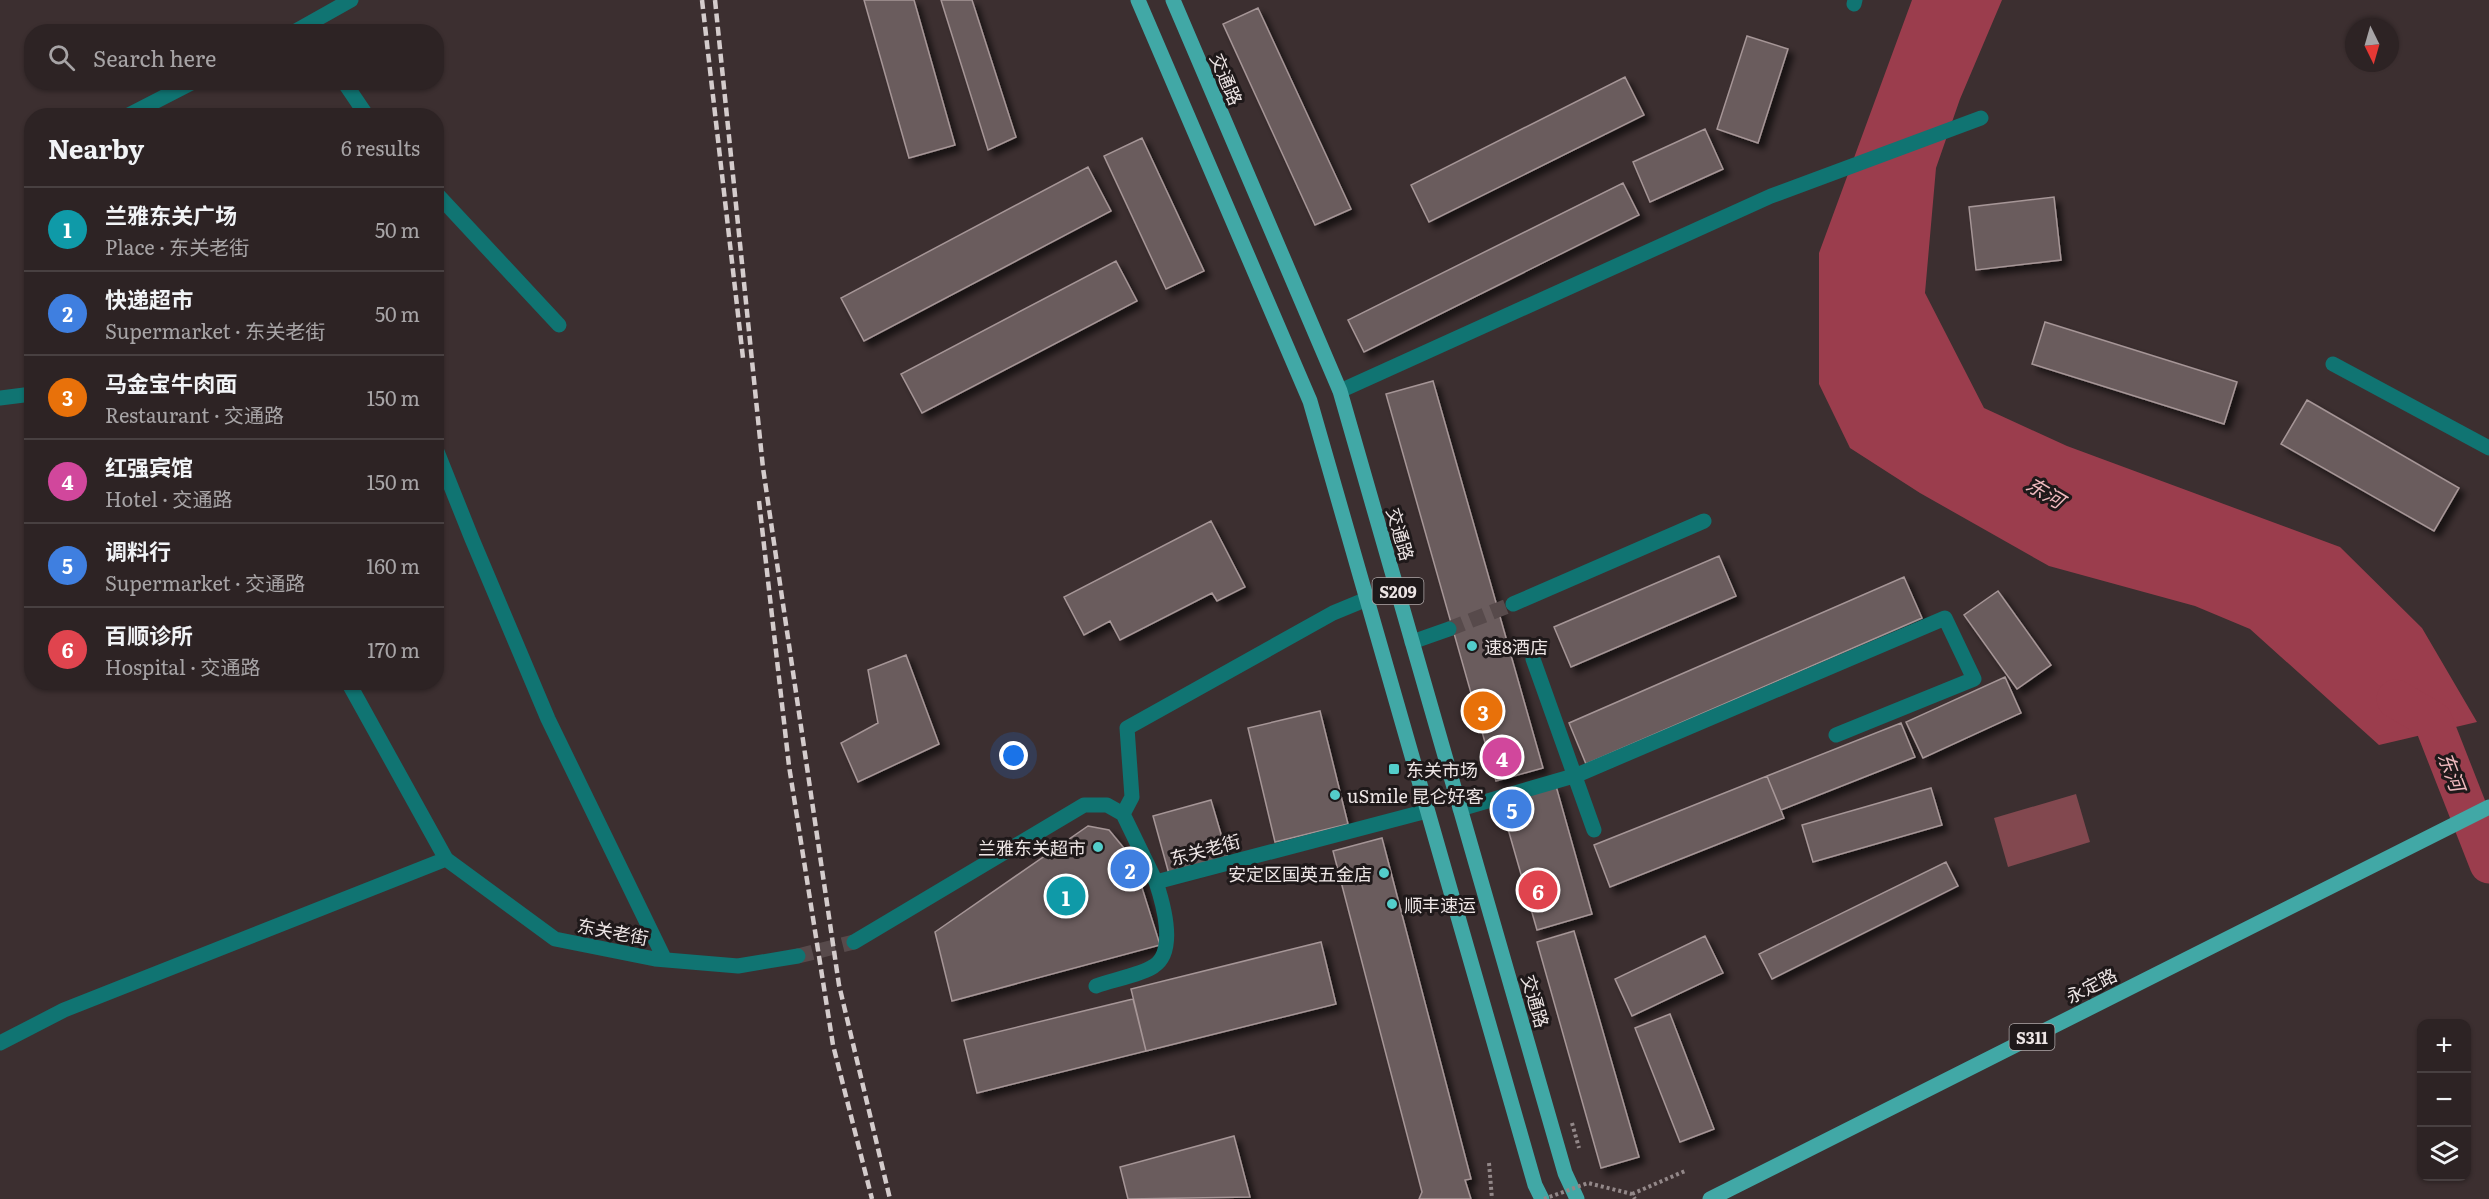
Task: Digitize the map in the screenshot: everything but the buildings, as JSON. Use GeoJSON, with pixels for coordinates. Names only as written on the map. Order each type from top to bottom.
{"type":"FeatureCollection","features":[{"type":"Feature","properties":{"kind":"main road","name":"S209"},"geometry":{"type":"LineString","coordinates":[[1138,0],[1310,402],[1535,1185],[1543,1199]]}},
{"type":"Feature","properties":{"kind":"main road","name":"交通路"},"geometry":{"type":"LineString","coordinates":[[1173,0],[1340,391],[1565,1173],[1577,1199]]}},
{"type":"Feature","properties":{"kind":"main road","name":"永定路"},"geometry":{"type":"LineString","coordinates":[[1710,1199],[2489,807]]}},
{"type":"Feature","properties":{"kind":"street"},"geometry":{"type":"LineString","coordinates":[[312,24],[351,0]]}},
{"type":"Feature","properties":{"kind":"street"},"geometry":{"type":"LineString","coordinates":[[143,108],[177,90]]}},
{"type":"Feature","properties":{"kind":"street"},"geometry":{"type":"LineString","coordinates":[[349,90],[362,108]]}},
{"type":"Feature","properties":{"kind":"street"},"geometry":{"type":"LineString","coordinates":[[1340,391],[1772,196],[1981,118]]}},
{"type":"Feature","properties":{"kind":"street"},"geometry":{"type":"LineString","coordinates":[[444,202],[559,325]]}},
{"type":"Feature","properties":{"kind":"street"},"geometry":{"type":"LineString","coordinates":[[2333,364],[2489,448]]}},
{"type":"Feature","properties":{"kind":"street"},"geometry":{"type":"LineString","coordinates":[[0,398],[24,395]]}},
{"type":"Feature","properties":{"kind":"street"},"geometry":{"type":"LineString","coordinates":[[444,470],[548,719],[665,960]]}},
{"type":"Feature","properties":{"kind":"street"},"geometry":{"type":"LineString","coordinates":[[1513,604],[1704,521]]}},
{"type":"Feature","properties":{"kind":"street"},"geometry":{"type":"LineString","coordinates":[[854,942],[1084,805],[1107,805],[1123,814],[1131,796],[1127,728],[1333,614],[1366,599]]}},
{"type":"Feature","properties":{"kind":"street"},"geometry":{"type":"LineString","coordinates":[[1460,809],[1577,775],[1944,618],[1974,679],[1836,735]]}},
{"type":"Feature","properties":{"kind":"street"},"geometry":{"type":"LineString","coordinates":[[1412,642],[1449,629]]}},
{"type":"Feature","properties":{"kind":"street"},"geometry":{"type":"LineString","coordinates":[[1533,659],[1577,775],[1594,830]]}},
{"type":"Feature","properties":{"kind":"street"},"geometry":{"type":"LineString","coordinates":[[0,1044],[64,1010],[446,859],[352,690]]}},
{"type":"Feature","properties":{"kind":"street","name":"东关老街"},"geometry":{"type":"LineString","coordinates":[[1123,814],[1156,882],[1427,811]]}},
{"type":"Feature","properties":{"kind":"street","name":"东关老街"},"geometry":{"type":"LineString","coordinates":[[446,859],[555,939],[665,960],[738,966],[798,956]]}},
{"type":"Feature","properties":{"kind":"street"},"geometry":{"type":"LineString","coordinates":[[1096,986],[1155,966],[1164,953],[1167,911],[1156,882]]}},
{"type":"Feature","properties":{"kind":"path"},"geometry":{"type":"LineString","coordinates":[[1489,1162],[1492,1199]]}},
{"type":"Feature","properties":{"kind":"path"},"geometry":{"type":"LineString","coordinates":[[1543,1199],[1588,1184],[1634,1197],[1685,1171]]}},
{"type":"Feature","properties":{"kind":"shaded area"},"geometry":{"type":"Polygon","coordinates":[[[2076,794],[2090,842],[2008,867],[1994,818],[2076,794]]]}},
{"type":"Feature","properties":{"kind":"water"},"geometry":{"type":"Polygon","coordinates":[[[1912,0],[2002,0],[1960,99],[1936,168],[1925,293],[1984,408],[2067,446],[2340,547],[2422,628],[2477,722],[2379,745],[2250,629],[2195,606],[2049,566],[1920,493],[1850,448],[1819,384],[1819,253],[1912,0]]]}},
{"type":"Feature","properties":{"kind":"waterway","name":"东河"},"geometry":{"type":"LineString","coordinates":[[2396,699],[2433,721],[2489,864]]}},
{"type":"Feature","properties":{"kind":"tunnel"},"geometry":{"type":"LineString","coordinates":[[1449,629],[1513,604]]}},
{"type":"Feature","properties":{"kind":"tunnel"},"geometry":{"type":"LineString","coordinates":[[798,956],[854,942]]}},
{"type":"Feature","properties":{"kind":"railway"},"geometry":{"type":"LineString","coordinates":[[702,0],[743,358]]}},
{"type":"Feature","properties":{"kind":"railway"},"geometry":{"type":"LineString","coordinates":[[715,0],[763,468],[839,985],[890,1199]]}},
{"type":"Feature","properties":{"kind":"railway"},"geometry":{"type":"LineString","coordinates":[[759,501],[789,766],[833,1045],[872,1199]]}},
{"type":"Feature","properties":{"kind":"place","name":"速8酒店"},"geometry":{"type":"Point","coordinates":[1472,646]}},
{"type":"Feature","properties":{"kind":"place","name":"马金宝牛肉面"},"geometry":{"type":"Point","coordinates":[1483,711]}},
{"type":"Feature","properties":{"kind":"place","name":"红强宾馆"},"geometry":{"type":"Point","coordinates":[1502,757]}},
{"type":"Feature","properties":{"kind":"place","name":"东关市场"},"geometry":{"type":"Point","coordinates":[1394,769]}},
{"type":"Feature","properties":{"kind":"place","name":"uSmile 昆仑好客"},"geometry":{"type":"Point","coordinates":[1335,795]}},
{"type":"Feature","properties":{"kind":"place","name":"调料行"},"geometry":{"type":"Point","coordinates":[1512,809]}},
{"type":"Feature","properties":{"kind":"place","name":"兰雅东关超市"},"geometry":{"type":"Point","coordinates":[1098,847]}},
{"type":"Feature","properties":{"kind":"place","name":"快递超市"},"geometry":{"type":"Point","coordinates":[1130,869]}},
{"type":"Feature","properties":{"kind":"place","name":"安定区国英五金店"},"geometry":{"type":"Point","coordinates":[1384,873]}},
{"type":"Feature","properties":{"kind":"place","name":"百顺诊所"},"geometry":{"type":"Point","coordinates":[1538,890]}},
{"type":"Feature","properties":{"kind":"place","name":"兰雅东关广场"},"geometry":{"type":"Point","coordinates":[1066,896]}},
{"type":"Feature","properties":{"kind":"place","name":"顺丰速运"},"geometry":{"type":"Point","coordinates":[1392,904]}}]}
